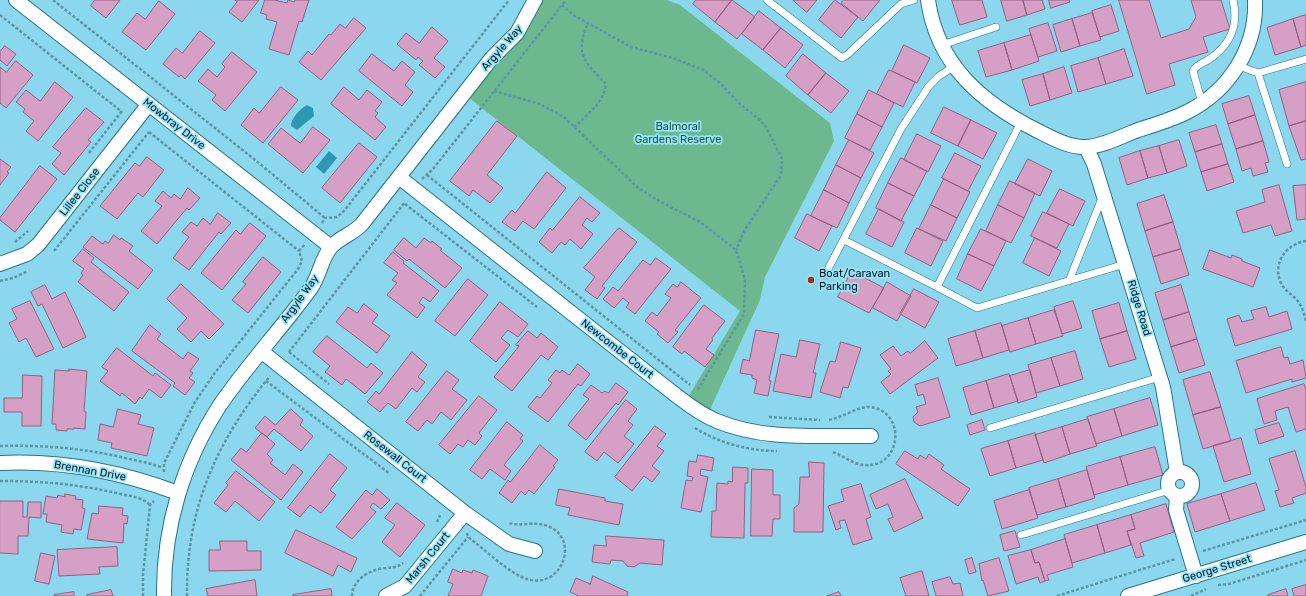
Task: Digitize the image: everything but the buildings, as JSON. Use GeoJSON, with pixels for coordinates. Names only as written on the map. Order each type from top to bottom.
{"type":"FeatureCollection","features":[{"type":"Feature","properties":{"kind":"street","name":"Mowbray Drive"},"geometry":{"type":"LineString","coordinates":[[16,0],[331,247]]}},
{"type":"Feature","properties":{"kind":"street","name":"Argyle Way"},"geometry":{"type":"LineString","coordinates":[[164,596],[168,537],[178,493],[208,424],[221,403],[312,287],[331,247],[339,240],[356,230],[362,224],[492,59],[517,33],[535,0]]}},
{"type":"Feature","properties":{"kind":"street"},"geometry":{"type":"LineString","coordinates":[[928,0],[933,23],[942,45],[955,66],[979,94],[1000,110],[1055,139],[1069,144],[1086,147],[1101,144],[1175,117],[1202,103],[1224,84],[1239,66],[1253,27],[1255,0]]}},
{"type":"Feature","properties":{"kind":"street","name":"Lillee Close"},"geometry":{"type":"LineString","coordinates":[[0,264],[27,254],[38,245],[149,104]]}},
{"type":"Feature","properties":{"kind":"street","name":"Ridge Road"},"geometry":{"type":"LineString","coordinates":[[1086,147],[1092,156],[1160,377],[1169,416],[1172,448],[1177,472]]}},
{"type":"Feature","properties":{"kind":"street","name":"Newcombe Court"},"geometry":{"type":"LineString","coordinates":[[399,177],[699,412],[717,421],[753,431],[781,434],[871,436]]}},
{"type":"Feature","properties":{"kind":"street","name":"Rosewall Court"},"geometry":{"type":"LineString","coordinates":[[261,351],[465,513],[509,544],[535,551]]}},
{"type":"Feature","properties":{"kind":"street","name":"Brennan Drive"},"geometry":{"type":"LineString","coordinates":[[0,463],[52,464],[99,471],[158,485],[178,493]]}},
{"type":"Feature","properties":{"kind":"street"},"geometry":{"type":"LineString","coordinates":[[1173,493],[1188,493],[1193,482],[1186,473],[1177,472],[1169,479],[1176,510],[1196,576]]}},
{"type":"Feature","properties":{"kind":"street","name":"Marsh Court"},"geometry":{"type":"LineString","coordinates":[[386,596],[405,586],[465,513]]}},
{"type":"Feature","properties":{"kind":"street","name":"George Street"},"geometry":{"type":"LineString","coordinates":[[1128,596],[1306,542]]}},
{"type":"Feature","properties":{"kind":"lane"},"geometry":{"type":"LineString","coordinates":[[767,0],[842,58],[902,4],[914,0]]}},
{"type":"Feature","properties":{"kind":"lane"},"geometry":{"type":"LineString","coordinates":[[1202,103],[1193,70],[1221,50],[1230,39],[1235,26],[1233,0]]}},
{"type":"Feature","properties":{"kind":"lane"},"geometry":{"type":"LineString","coordinates":[[942,45],[996,27]]}},
{"type":"Feature","properties":{"kind":"lane"},"geometry":{"type":"LineString","coordinates":[[1239,66],[1258,73],[1306,59]]}},
{"type":"Feature","properties":{"kind":"lane"},"geometry":{"type":"LineString","coordinates":[[825,275],[901,129],[924,91],[934,80],[955,66]]}},
{"type":"Feature","properties":{"kind":"lane"},"geometry":{"type":"LineString","coordinates":[[1258,73],[1286,164]]}},
{"type":"Feature","properties":{"kind":"lane"},"geometry":{"type":"LineString","coordinates":[[937,287],[1021,122]]}},
{"type":"Feature","properties":{"kind":"lane"},"geometry":{"type":"LineString","coordinates":[[1069,281],[1104,195]]}},
{"type":"Feature","properties":{"kind":"lane"},"geometry":{"type":"LineString","coordinates":[[844,240],[937,287],[972,308],[980,308],[1125,264]]}},
{"type":"Feature","properties":{"kind":"lane"},"geometry":{"type":"LineString","coordinates":[[990,428],[1160,377]]}},
{"type":"Feature","properties":{"kind":"lane"},"geometry":{"type":"LineString","coordinates":[[1021,536],[1173,493]]}},
{"type":"Feature","properties":{"kind":"path"},"geometry":{"type":"LineString","coordinates":[[52,0],[254,159],[325,218],[337,217],[344,211],[509,0]]}},
{"type":"Feature","properties":{"kind":"path"},"geometry":{"type":"LineString","coordinates":[[422,179],[427,175],[566,0]]}},
{"type":"Feature","properties":{"kind":"path"},"geometry":{"type":"LineString","coordinates":[[562,5],[575,16],[631,47],[673,58],[703,70],[766,127],[782,159],[781,175],[744,231],[736,250]]}},
{"type":"Feature","properties":{"kind":"path"},"geometry":{"type":"LineString","coordinates":[[0,15],[127,116]]}},
{"type":"Feature","properties":{"kind":"path"},"geometry":{"type":"LineString","coordinates":[[574,127],[594,109],[605,90],[606,84],[592,71],[583,57],[581,40],[588,23]]}},
{"type":"Feature","properties":{"kind":"path"},"geometry":{"type":"LineString","coordinates":[[494,91],[545,107],[564,117],[637,187],[659,201],[700,222],[736,250],[745,280],[744,314],[697,391]]}},
{"type":"Feature","properties":{"kind":"path"},"geometry":{"type":"LineString","coordinates":[[88,155],[122,112]]}},
{"type":"Feature","properties":{"kind":"path"},"geometry":{"type":"LineString","coordinates":[[144,128],[299,251],[302,261],[298,269],[235,347],[195,402],[164,464],[164,473]]}},
{"type":"Feature","properties":{"kind":"path"},"geometry":{"type":"LineString","coordinates":[[427,175],[702,395]]}},
{"type":"Feature","properties":{"kind":"path"},"geometry":{"type":"LineString","coordinates":[[285,356],[405,204],[405,198]]}},
{"type":"Feature","properties":{"kind":"path"},"geometry":{"type":"LineString","coordinates":[[405,204],[542,311]]}},
{"type":"Feature","properties":{"kind":"path"},"geometry":{"type":"LineString","coordinates":[[321,223],[325,218]]}},
{"type":"Feature","properties":{"kind":"path"},"geometry":{"type":"LineString","coordinates":[[9,245],[22,237],[32,226]]}},
{"type":"Feature","properties":{"kind":"path"},"geometry":{"type":"LineString","coordinates":[[1306,241],[1291,245],[1286,250],[1279,262],[1278,268],[1283,287],[1299,302],[1306,320]]}},
{"type":"Feature","properties":{"kind":"path"},"geometry":{"type":"LineString","coordinates":[[299,251],[305,244]]}},
{"type":"Feature","properties":{"kind":"path"},"geometry":{"type":"LineString","coordinates":[[186,596],[189,550],[200,495],[207,476],[228,434],[272,373]]}},
{"type":"Feature","properties":{"kind":"path"},"geometry":{"type":"LineString","coordinates":[[266,381],[392,476]]}},
{"type":"Feature","properties":{"kind":"path"},"geometry":{"type":"LineString","coordinates":[[763,417],[826,420],[841,418],[864,407],[871,407],[885,413],[894,426],[896,444],[893,452],[880,463],[864,465],[855,464],[838,454],[830,452]]}},
{"type":"Feature","properties":{"kind":"path"},"geometry":{"type":"LineString","coordinates":[[690,426],[727,443],[750,448],[780,451]]}},
{"type":"Feature","properties":{"kind":"path"},"geometry":{"type":"LineString","coordinates":[[0,482],[48,482],[92,487],[136,497],[144,500],[150,505]]}},
{"type":"Feature","properties":{"kind":"path"},"geometry":{"type":"LineString","coordinates":[[143,596],[143,576],[150,505],[155,499]]}},
{"type":"Feature","properties":{"kind":"path"},"geometry":{"type":"LineString","coordinates":[[433,527],[439,514],[444,515]]}},
{"type":"Feature","properties":{"kind":"path"},"geometry":{"type":"LineString","coordinates":[[420,596],[468,536]]}},
{"type":"Feature","properties":{"kind":"path"},"geometry":{"type":"LineString","coordinates":[[1216,585],[1229,584],[1306,560]]}},
{"type":"Feature","properties":{"kind":"path"},"geometry":{"type":"LineString","coordinates":[[352,596],[353,587],[369,572],[378,569],[396,567],[405,561]]}},
{"type":"Feature","properties":{"kind":"path"},"geometry":{"type":"LineString","coordinates":[[1191,596],[1211,586]]}},
{"type":"Feature","properties":{"kind":"green space","name":"Balmoral Gardens Reserve"},"geometry":{"type":"Polygon","coordinates":[[[535,0],[667,0],[680,5],[830,123],[834,141],[765,277],[760,300],[707,416],[685,402],[740,311],[464,94],[535,0]]]}},
{"type":"Feature","properties":{"kind":"water"},"geometry":{"type":"Polygon","coordinates":[[[307,105],[313,108],[314,116],[297,130],[291,126],[291,123],[299,111],[307,105]]]}},
{"type":"Feature","properties":{"kind":"water"},"geometry":{"type":"Polygon","coordinates":[[[329,151],[337,158],[324,174],[316,167],[329,151]]]}},
{"type":"Feature","properties":{"kind":"place","name":"Boat/Caravan Parking"},"geometry":{"type":"Point","coordinates":[811,280]}}]}
